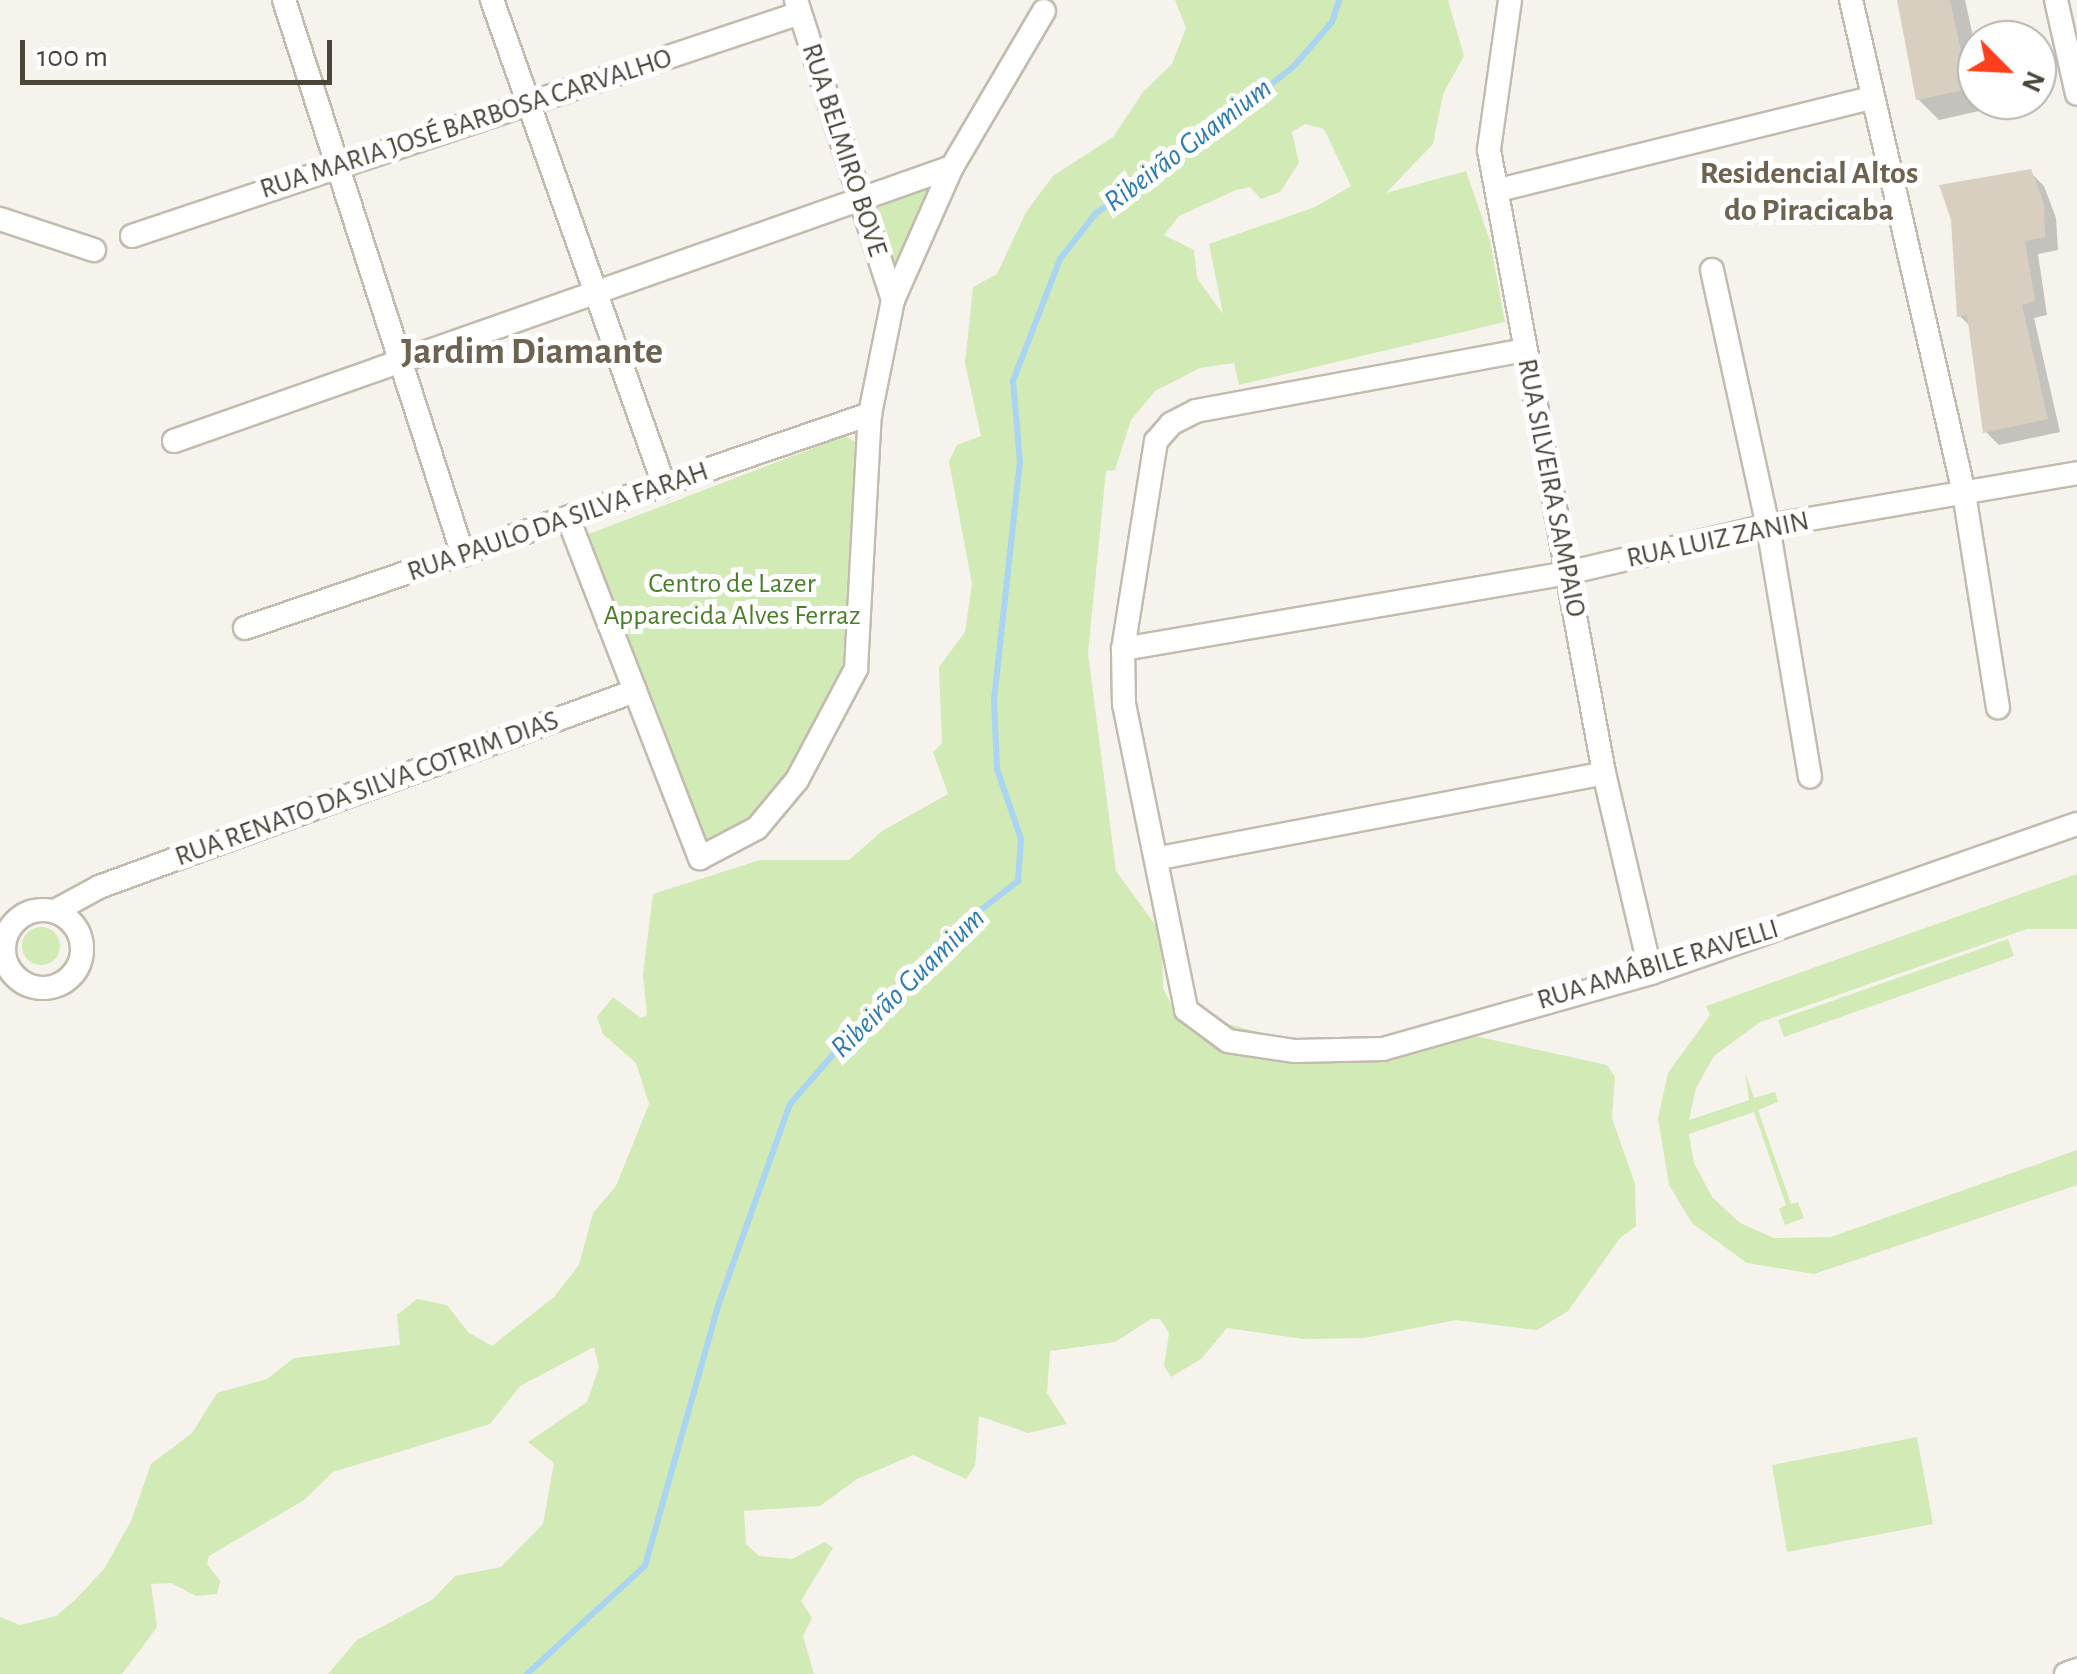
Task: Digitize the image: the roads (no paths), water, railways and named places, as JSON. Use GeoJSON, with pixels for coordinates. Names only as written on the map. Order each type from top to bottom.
{"type":"FeatureCollection","features":[{"type":"Feature","properties":{"kind":"street"},"geometry":{"type":"LineString","coordinates":[[284,0],[463,555]]}},
{"type":"Feature","properties":{"kind":"street"},"geometry":{"type":"LineString","coordinates":[[492,0],[664,485]]}},
{"type":"Feature","properties":{"kind":"street","name":"RUA SILVEIRA SAMPAIO"},"geometry":{"type":"LineString","coordinates":[[1510,0],[1490,150],[1604,773],[1651,973]]}},
{"type":"Feature","properties":{"kind":"street"},"geometry":{"type":"LineString","coordinates":[[1852,0],[1871,98],[1964,493],[1998,707]]}},
{"type":"Feature","properties":{"kind":"street"},"geometry":{"type":"LineString","coordinates":[[2056,0],[2076,83]]}},
{"type":"Feature","properties":{"kind":"street","name":"RUA MARIA JOSÉ BARBOSA CARVALHO"},"geometry":{"type":"LineString","coordinates":[[132,236],[528,103],[798,6]]}},
{"type":"Feature","properties":{"kind":"street","name":"RUA BELMIRO BOVE"},"geometry":{"type":"LineString","coordinates":[[798,6],[892,300]]}},
{"type":"Feature","properties":{"kind":"street"},"geometry":{"type":"LineString","coordinates":[[568,518],[700,858],[757,828],[797,780],[856,669],[870,414],[892,300],[952,167],[1044,11]]}},
{"type":"Feature","properties":{"kind":"street"},"geometry":{"type":"LineString","coordinates":[[1500,190],[1871,98]]}},
{"type":"Feature","properties":{"kind":"street"},"geometry":{"type":"LineString","coordinates":[[174,442],[952,167]]}},
{"type":"Feature","properties":{"kind":"street"},"geometry":{"type":"LineString","coordinates":[[0,219],[94,250]]}},
{"type":"Feature","properties":{"kind":"street"},"geometry":{"type":"LineString","coordinates":[[1712,270],[1768,526],[1810,777]]}},
{"type":"Feature","properties":{"kind":"street"},"geometry":{"type":"LineString","coordinates":[[1526,350],[1196,410],[1171,424],[1156,442],[1124,649],[1124,704],[1160,858],[1604,773]]}},
{"type":"Feature","properties":{"kind":"street","name":"RUA PAULO DA SILVA FARAH"},"geometry":{"type":"LineString","coordinates":[[245,628],[870,414]]}},
{"type":"Feature","properties":{"kind":"street","name":"RUA LUIZ ZANIN"},"geometry":{"type":"LineString","coordinates":[[1124,649],[1568,573],[1768,526],[2077,473]]}},
{"type":"Feature","properties":{"kind":"street","name":"RUA RENATO DA SILVA COTRIM DIAS"},"geometry":{"type":"LineString","coordinates":[[56,911],[99,887],[635,691]]}},
{"type":"Feature","properties":{"kind":"street","name":"RUA AMÁBILE RAVELLI"},"geometry":{"type":"LineString","coordinates":[[1160,858],[1186,1010],[1228,1041],[1295,1051],[1383,1050],[1651,973],[2077,824]]}},
{"type":"Feature","properties":{"kind":"street"},"geometry":{"type":"LineString","coordinates":[[79,932],[56,911],[32,911],[6,926],[4,956],[8,974],[39,989],[64,983],[80,964],[79,932],[99,887]]}},
{"type":"Feature","properties":{"kind":"street"},"geometry":{"type":"LineString","coordinates":[[2066,1674],[2077,1670]]}},
{"type":"Feature","properties":{"kind":"waterway","name":"Ribeirão Guamium"},"geometry":{"type":"LineString","coordinates":[[527,1674],[645,1566],[718,1306],[790,1104],[836,1051],[889,1009],[941,941],[1018,881],[1021,839],[997,769],[994,700],[1020,462],[1013,381],[1060,259],[1096,213],[1196,145],[1295,65],[1332,22],[1339,0]]}},
{"type":"Feature","properties":{"kind":"district","name":"Residencial Altos do Piracicaba"},"geometry":{"type":"Point","coordinates":[1809,192]}},
{"type":"Feature","properties":{"kind":"district","name":"Jardim Diamante"},"geometry":{"type":"Point","coordinates":[532,353]}},
{"type":"Feature","properties":{"kind":"park label","name":"Centro de Lazer Apparecida Alves Ferraz"},"geometry":{"type":"Point","coordinates":[732,600]}}]}
